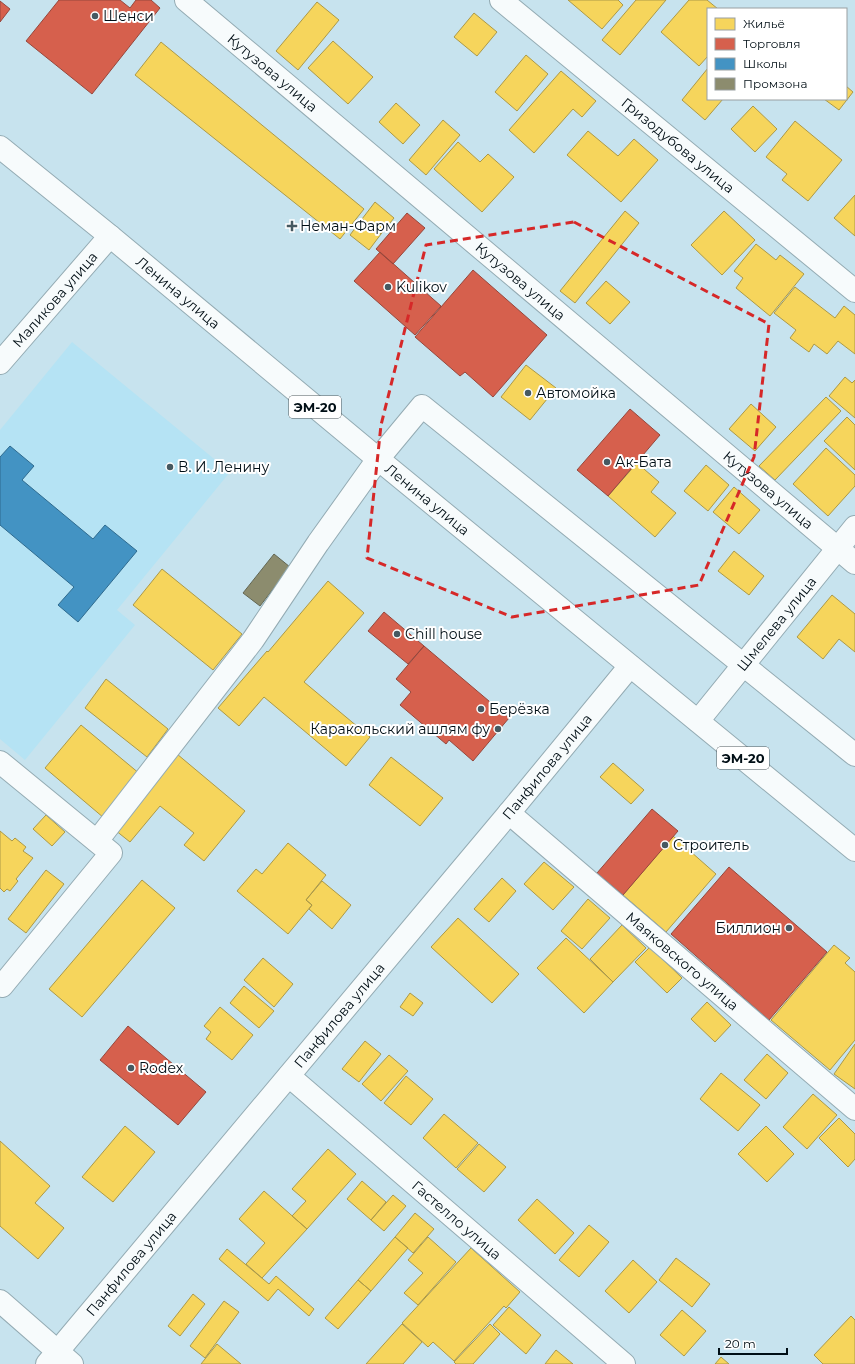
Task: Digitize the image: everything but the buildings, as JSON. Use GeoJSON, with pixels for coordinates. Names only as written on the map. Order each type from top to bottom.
{"type":"FeatureCollection","features":[{"type":"Feature","properties":{"kind":"street","name":"Кутузова улица"},"geometry":{"type":"LineString","coordinates":[[186,0],[855,562]]}},
{"type":"Feature","properties":{"kind":"street","name":"Гризодубова улица"},"geometry":{"type":"LineString","coordinates":[[501,0],[855,291]]}},
{"type":"Feature","properties":{"kind":"street","name":"Ленина улица"},"geometry":{"type":"LineString","coordinates":[[0,147],[855,850]]}},
{"type":"Feature","properties":{"kind":"street","name":"Маликова улица"},"geometry":{"type":"LineString","coordinates":[[0,363],[110,236]]}},
{"type":"Feature","properties":{"kind":"street"},"geometry":{"type":"LineString","coordinates":[[97,842],[253,640],[318,543],[378,459],[422,406],[855,755]]}},
{"type":"Feature","properties":{"kind":"street","name":"Шмелева улица"},"geometry":{"type":"LineString","coordinates":[[698,721],[855,527]]}},
{"type":"Feature","properties":{"kind":"street","name":"Панфилова улица"},"geometry":{"type":"LineString","coordinates":[[59,1360],[289,1076],[509,814],[630,666]]}},
{"type":"Feature","properties":{"kind":"street"},"geometry":{"type":"LineString","coordinates":[[0,762],[111,853],[2,986]]}},
{"type":"Feature","properties":{"kind":"street","name":"Маяковского улица"},"geometry":{"type":"LineString","coordinates":[[509,814],[855,1108]]}},
{"type":"Feature","properties":{"kind":"street","name":"Гастелло улица"},"geometry":{"type":"LineString","coordinates":[[289,1076],[624,1364]]}},
{"type":"Feature","properties":{"kind":"street"},"geometry":{"type":"LineString","coordinates":[[0,1301],[59,1360]]}},
{"type":"Feature","properties":{"kind":"highlighted area"},"geometry":{"type":"Polygon","coordinates":[[[574,222],[769,324],[754,457],[699,585],[512,617],[367,558],[381,425],[426,245],[574,222]]]}},
{"type":"Feature","properties":{"kind":"shaded area"},"geometry":{"type":"Polygon","coordinates":[[[72,342],[230,472],[117,610],[135,625],[25,760],[0,739],[0,430],[72,342]]]}},
{"type":"Feature","properties":{"kind":"place","name":"Шенси"},"geometry":{"type":"Point","coordinates":[95,16]}},
{"type":"Feature","properties":{"kind":"place","name":"Неман-Фарм"},"geometry":{"type":"Point","coordinates":[292,226]}},
{"type":"Feature","properties":{"kind":"place","name":"Kulikov"},"geometry":{"type":"Point","coordinates":[388,287]}},
{"type":"Feature","properties":{"kind":"place","name":"Автомойка"},"geometry":{"type":"Point","coordinates":[528,393]}},
{"type":"Feature","properties":{"kind":"place","name":"Ак-Бата"},"geometry":{"type":"Point","coordinates":[607,462]}},
{"type":"Feature","properties":{"kind":"place","name":"В. И. Ленину"},"geometry":{"type":"Point","coordinates":[170,467]}},
{"type":"Feature","properties":{"kind":"place","name":"Chill house"},"geometry":{"type":"Point","coordinates":[397,634]}},
{"type":"Feature","properties":{"kind":"place","name":"Берёзка"},"geometry":{"type":"Point","coordinates":[481,709]}},
{"type":"Feature","properties":{"kind":"place","name":"Каракольский ашлям фу"},"geometry":{"type":"Point","coordinates":[498,729]}},
{"type":"Feature","properties":{"kind":"place","name":"Строитель"},"geometry":{"type":"Point","coordinates":[665,845]}},
{"type":"Feature","properties":{"kind":"place","name":"Биллион"},"geometry":{"type":"Point","coordinates":[789,928]}},
{"type":"Feature","properties":{"kind":"place","name":"Rodex"},"geometry":{"type":"Point","coordinates":[131,1068]}}]}
